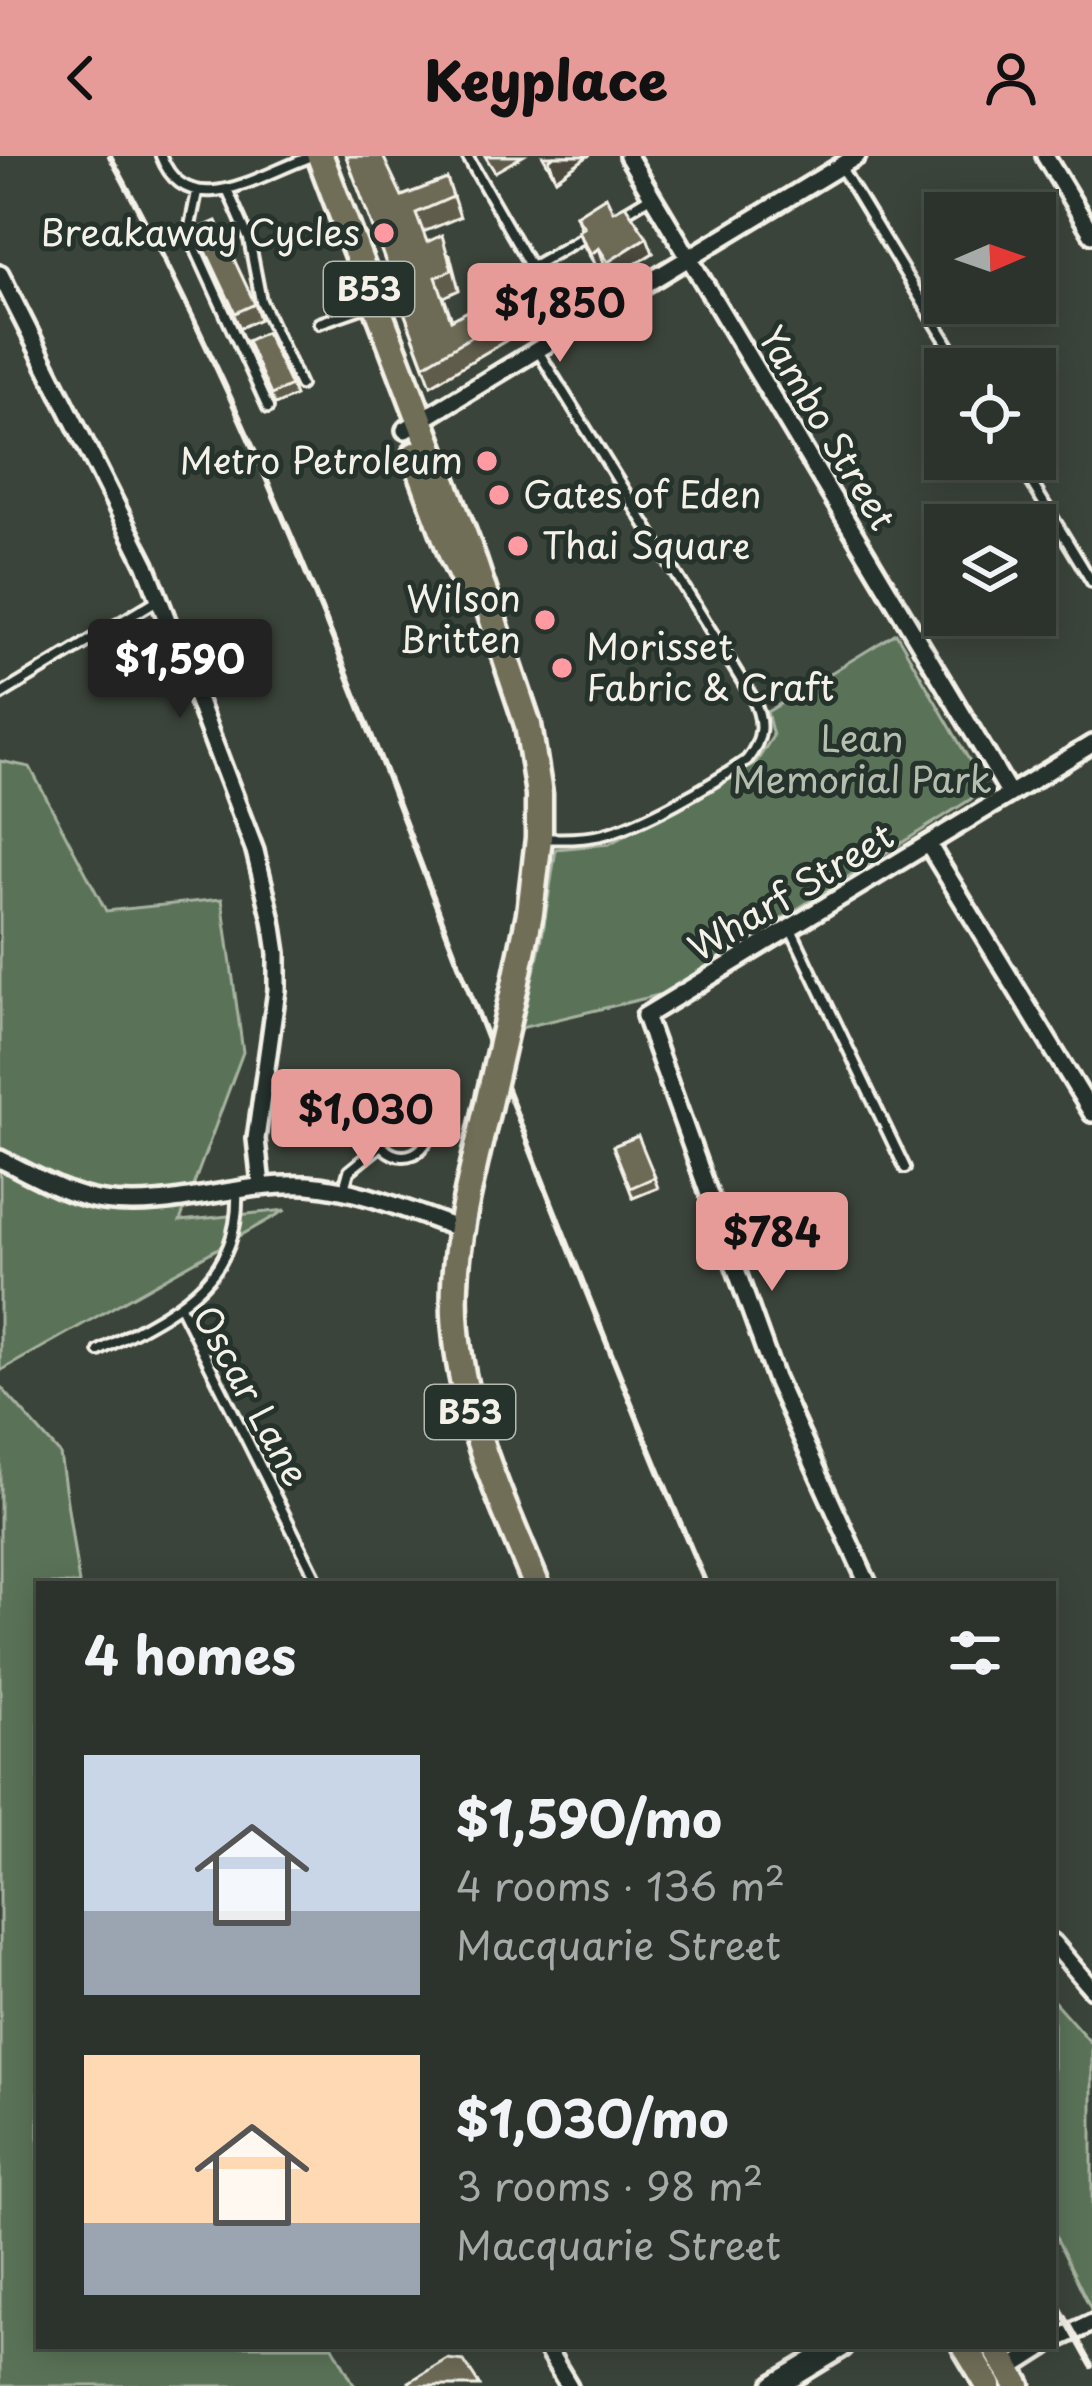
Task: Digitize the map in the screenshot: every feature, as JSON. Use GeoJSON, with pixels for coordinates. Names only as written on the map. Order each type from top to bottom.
{"type":"FeatureCollection","features":[{"type":"Feature","properties":{"kind":"main road","name":"B53"},"geometry":{"type":"LineString","coordinates":[[311,157],[362,308],[471,554],[521,700],[533,750],[538,838],[530,913],[460,1229],[454,1285],[466,1398],[488,1468],[535,1581]]}},
{"type":"Feature","properties":{"kind":"main road","name":"B53"},"geometry":{"type":"LineString","coordinates":[[311,157],[412,425]]}},
{"type":"Feature","properties":{"kind":"main road"},"geometry":{"type":"LineString","coordinates":[[775,2386],[836,2349]]}},
{"type":"Feature","properties":{"kind":"main road"},"geometry":{"type":"LineString","coordinates":[[967,2349],[989,2386]]}},
{"type":"Feature","properties":{"kind":"main road"},"geometry":{"type":"LineString","coordinates":[[997,2349],[1014,2377]]}},
{"type":"Feature","properties":{"kind":"street","name":"Yambo Street"},"geometry":{"type":"LineString","coordinates":[[628,156],[1010,794]]}},
{"type":"Feature","properties":{"kind":"street"},"geometry":{"type":"LineString","coordinates":[[412,425],[857,156]]}},
{"type":"Feature","properties":{"kind":"street"},"geometry":{"type":"LineString","coordinates":[[1046,156],[1092,234]]}},
{"type":"Feature","properties":{"kind":"street"},"geometry":{"type":"LineString","coordinates":[[0,274],[160,598],[245,821],[277,953],[277,990],[256,1139],[261,1185]]}},
{"type":"Feature","properties":{"kind":"street","name":"Wharf Street"},"geometry":{"type":"LineString","coordinates":[[867,1581],[776,1378],[645,1016],[1092,744]]}},
{"type":"Feature","properties":{"kind":"street"},"geometry":{"type":"LineString","coordinates":[[928,844],[1092,1114]]}},
{"type":"Feature","properties":{"kind":"street"},"geometry":{"type":"LineString","coordinates":[[0,1159],[70,1192],[104,1202],[155,1202],[261,1185],[307,1185],[344,1191],[460,1229]]}},
{"type":"Feature","properties":{"kind":"street"},"geometry":{"type":"LineString","coordinates":[[1056,1947],[1092,1989]]}},
{"type":"Feature","properties":{"kind":"street"},"geometry":{"type":"LineString","coordinates":[[1056,2340],[1092,2324]]}},
{"type":"Feature","properties":{"kind":"street"},"geometry":{"type":"LineString","coordinates":[[547,2349],[569,2386]]}},
{"type":"Feature","properties":{"kind":"street"},"geometry":{"type":"LineString","coordinates":[[1014,2377],[1042,2349]]}},
{"type":"Feature","properties":{"kind":"lane"},"geometry":{"type":"LineString","coordinates":[[161,156],[171,176],[197,192],[227,189],[311,157]]}},
{"type":"Feature","properties":{"kind":"lane"},"geometry":{"type":"LineString","coordinates":[[467,156],[568,331]]}},
{"type":"Feature","properties":{"kind":"lane"},"geometry":{"type":"LineString","coordinates":[[840,166],[950,348]]}},
{"type":"Feature","properties":{"kind":"lane"},"geometry":{"type":"LineString","coordinates":[[227,189],[249,239],[261,301],[300,385]]}},
{"type":"Feature","properties":{"kind":"lane"},"geometry":{"type":"LineString","coordinates":[[197,192],[189,231],[192,242],[268,407]]}},
{"type":"Feature","properties":{"kind":"lane"},"geometry":{"type":"LineString","coordinates":[[618,217],[652,196]]}},
{"type":"Feature","properties":{"kind":"lane"},"geometry":{"type":"LineString","coordinates":[[533,266],[600,228]]}},
{"type":"Feature","properties":{"kind":"lane"},"geometry":{"type":"LineString","coordinates":[[319,323],[362,308]]}},
{"type":"Feature","properties":{"kind":"lane"},"geometry":{"type":"LineString","coordinates":[[538,350],[752,697],[762,723],[756,748],[747,760],[630,825],[594,837],[538,838]]}},
{"type":"Feature","properties":{"kind":"lane"},"geometry":{"type":"LineString","coordinates":[[1030,480],[1092,582]]}},
{"type":"Feature","properties":{"kind":"lane"},"geometry":{"type":"LineString","coordinates":[[0,695],[160,598]]}},
{"type":"Feature","properties":{"kind":"lane"},"geometry":{"type":"LineString","coordinates":[[790,928],[905,1168]]}},
{"type":"Feature","properties":{"kind":"lane"},"geometry":{"type":"LineString","coordinates":[[409,1104],[424,1114],[429,1132],[417,1152],[393,1155],[381,1144],[376,1128],[391,1106],[409,1104]]}},
{"type":"Feature","properties":{"kind":"lane"},"geometry":{"type":"LineString","coordinates":[[344,1191],[349,1171],[381,1144]]}},
{"type":"Feature","properties":{"kind":"lane"},"geometry":{"type":"LineString","coordinates":[[180,1306],[207,1284],[223,1258],[238,1214],[237,1190]]}},
{"type":"Feature","properties":{"kind":"lane","name":"Oscar Lane"},"geometry":{"type":"LineString","coordinates":[[99,1351],[180,1306],[318,1581]]}},
{"type":"Feature","properties":{"kind":"green space","name":"Lean Memorial Park"},"geometry":{"type":"Polygon","coordinates":[[[896,633],[983,784],[971,799],[663,994],[521,1028],[556,849],[609,844],[755,764],[773,736],[767,712],[896,633]]]}},
{"type":"Feature","properties":{"kind":"green space"},"geometry":{"type":"Polygon","coordinates":[[[0,761],[30,767],[106,911],[222,899],[243,1052],[180,1221],[286,1210],[0,1371],[0,761]]]}},
{"type":"Feature","properties":{"kind":"green space"},"geometry":{"type":"Polygon","coordinates":[[[0,1386],[60,1454],[79,1581],[36,1581],[36,2349],[335,2349],[355,2386],[0,2386],[0,1386]]]}},
{"type":"Feature","properties":{"kind":"green space"},"geometry":{"type":"Polygon","coordinates":[[[1056,2003],[1092,2044],[1092,2311],[1056,2237],[1056,2003]]]}},
{"type":"Feature","properties":{"kind":"building"},"geometry":{"type":"Polygon","coordinates":[[[346,156],[383,156],[402,196],[447,179],[453,197],[416,213],[427,242],[442,235],[452,270],[436,277],[451,320],[490,299],[499,320],[424,365],[346,156]]]}},
{"type":"Feature","properties":{"kind":"building"},"geometry":{"type":"Polygon","coordinates":[[[606,196],[613,211],[625,205],[647,237],[608,262],[599,248],[591,254],[578,231],[584,227],[576,215],[606,196]]]}},
{"type":"Feature","properties":{"kind":"building"},"geometry":{"type":"Polygon","coordinates":[[[216,221],[255,304],[235,313],[196,230],[216,221]]]}},
{"type":"Feature","properties":{"kind":"building"},"geometry":{"type":"Polygon","coordinates":[[[266,332],[291,386],[271,395],[247,341],[266,332]]]}},
{"type":"Feature","properties":{"kind":"building"},"geometry":{"type":"Polygon","coordinates":[[[638,1136],[655,1177],[630,1188],[613,1146],[638,1136]]]}},
{"type":"Feature","properties":{"kind":"building"},"geometry":{"type":"Polygon","coordinates":[[[447,2359],[464,2361],[480,2386],[411,2386],[409,2382],[447,2359]]]}},
{"type":"Feature","properties":{"kind":"railway"},"geometry":{"type":"LineString","coordinates":[[110,156],[206,344],[291,536],[572,1257],[705,1581]]}},
{"type":"Feature","properties":{"kind":"railway"},"geometry":{"type":"LineString","coordinates":[[1056,2301],[1092,2366]]}},
{"type":"Feature","properties":{"kind":"place","name":"Breakaway Cycles"},"geometry":{"type":"Point","coordinates":[384,233]}},
{"type":"Feature","properties":{"kind":"place","name":"Metro Petroleum"},"geometry":{"type":"Point","coordinates":[487,461]}},
{"type":"Feature","properties":{"kind":"place","name":"Gates of Eden"},"geometry":{"type":"Point","coordinates":[499,495]}},
{"type":"Feature","properties":{"kind":"place","name":"Thai Square"},"geometry":{"type":"Point","coordinates":[518,546]}},
{"type":"Feature","properties":{"kind":"place","name":"Wilson Britten"},"geometry":{"type":"Point","coordinates":[545,620]}},
{"type":"Feature","properties":{"kind":"place","name":"Morisset Fabric & Craft"},"geometry":{"type":"Point","coordinates":[562,668]}}]}
